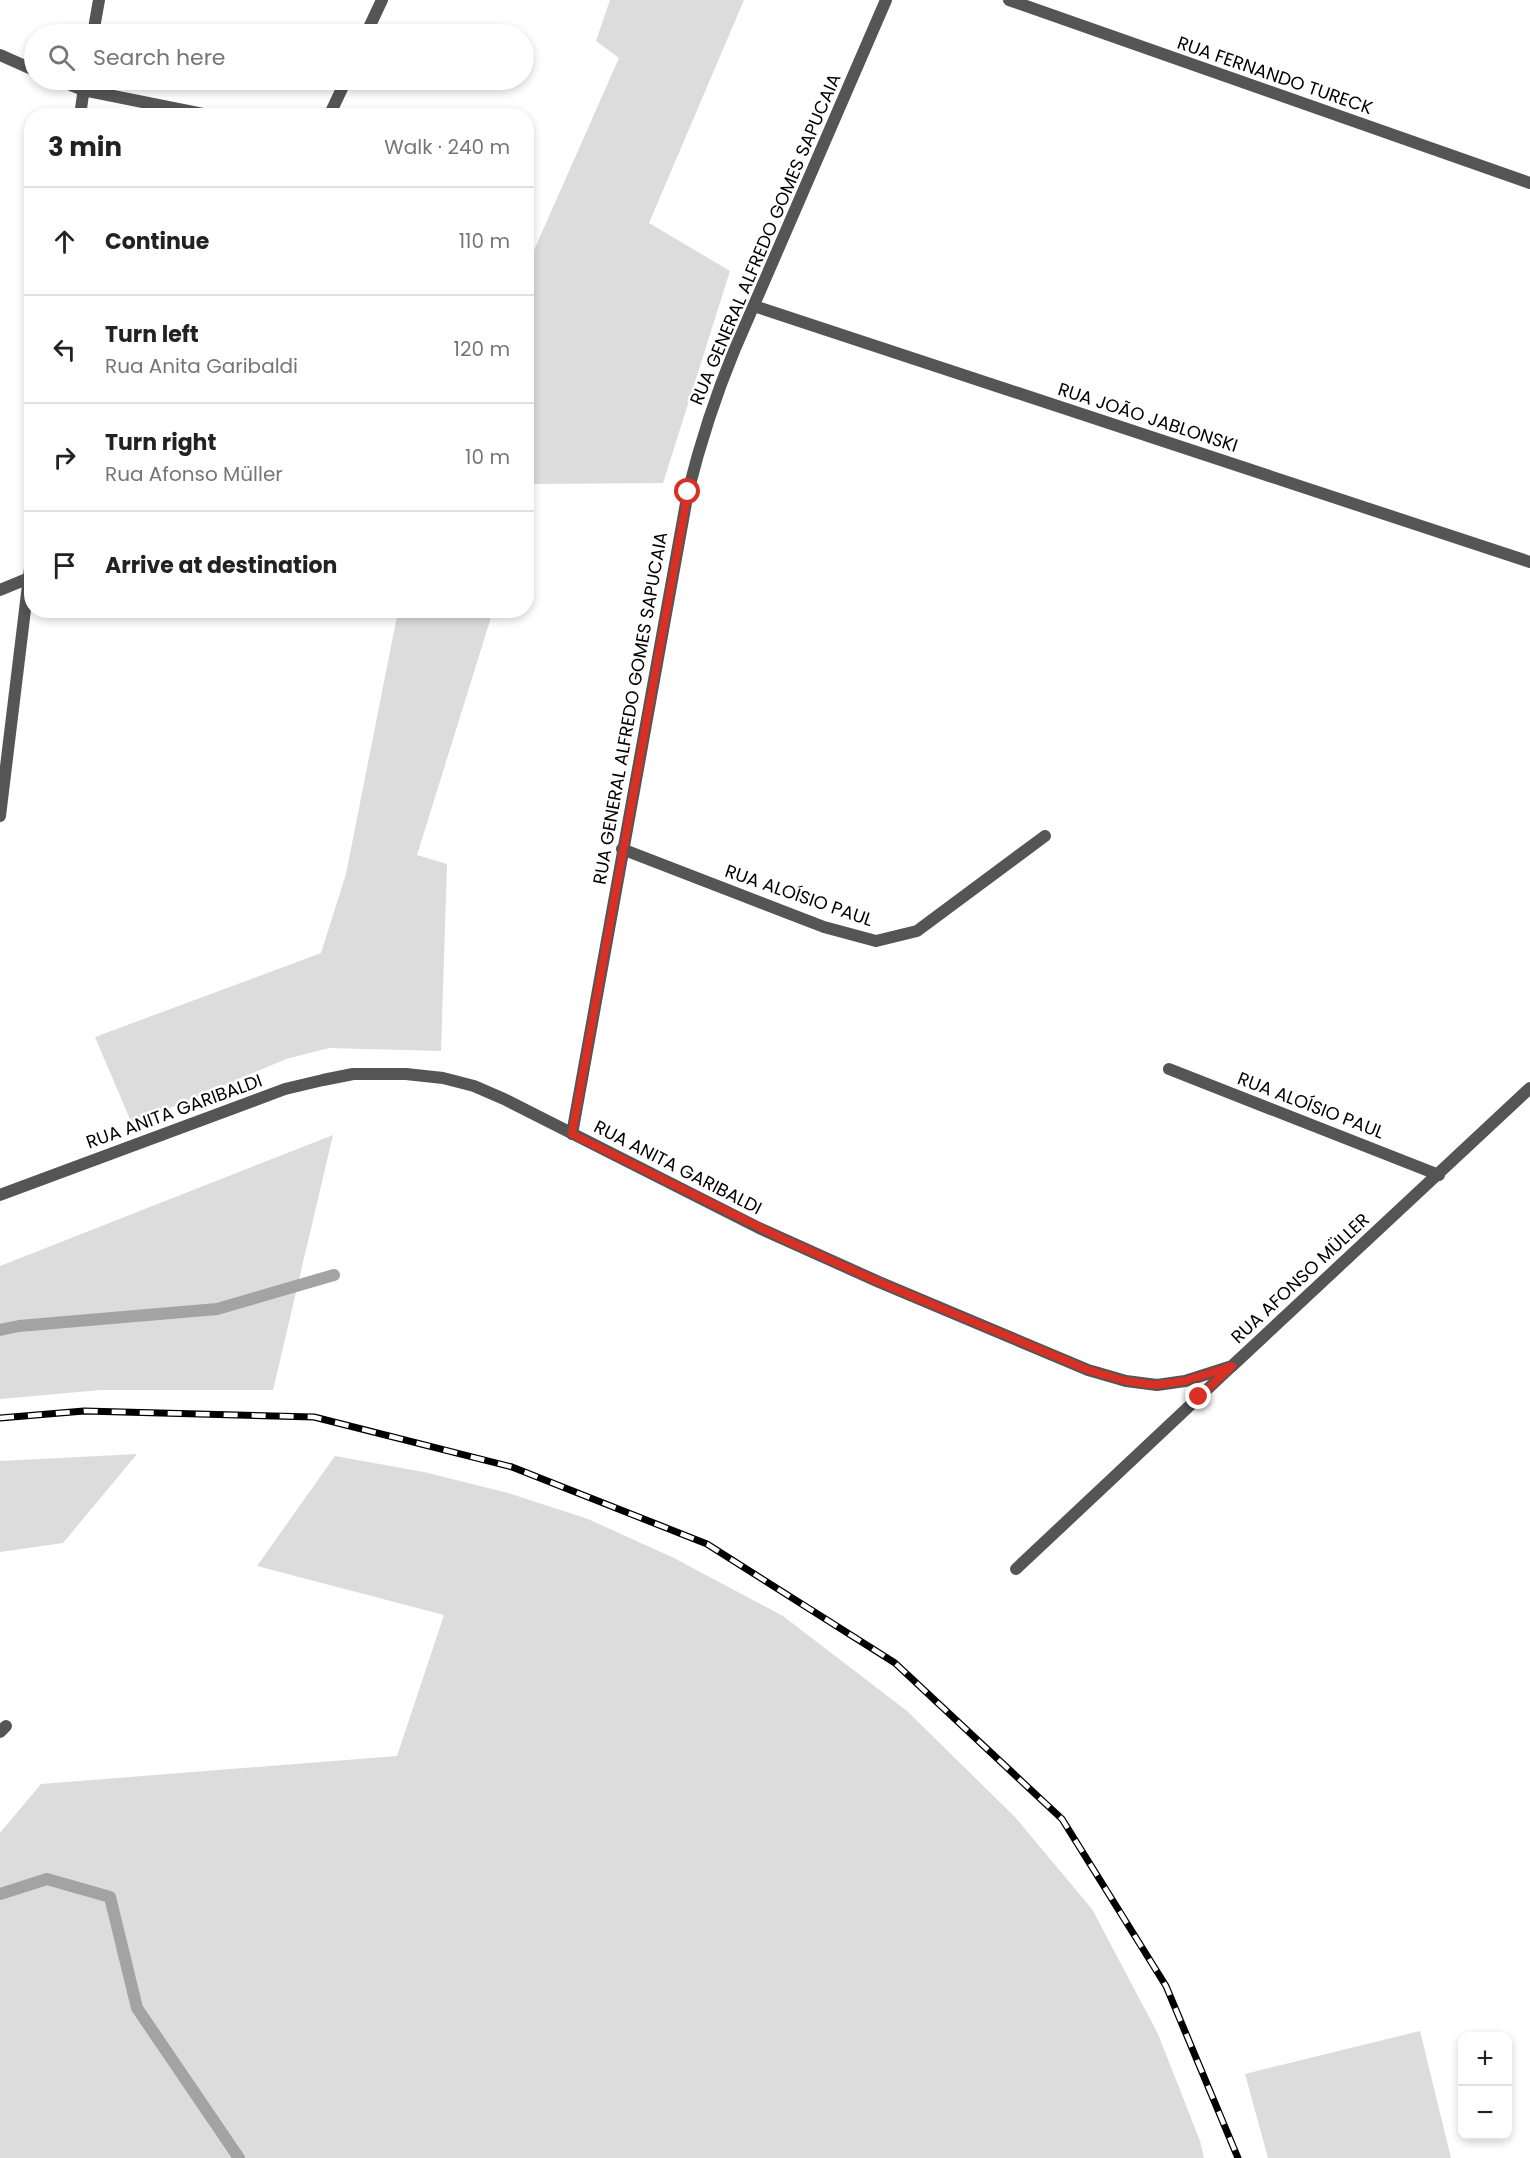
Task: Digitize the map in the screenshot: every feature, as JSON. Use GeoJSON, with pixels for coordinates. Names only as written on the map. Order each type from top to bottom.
{"type":"FeatureCollection","features":[{"type":"Feature","properties":{"kind":"street"},"geometry":{"type":"LineString","coordinates":[[95,24],[99,0]]}},
{"type":"Feature","properties":{"kind":"street"},"geometry":{"type":"LineString","coordinates":[[371,24],[382,0]]}},
{"type":"Feature","properties":{"kind":"street","name":"RUA GENERAL ALFREDO GOMES SAPUCAIA"},"geometry":{"type":"LineString","coordinates":[[572,1134],[688,492],[701,441],[716,394],[886,0]]}},
{"type":"Feature","properties":{"kind":"street","name":"RUA FERNANDO TURECK"},"geometry":{"type":"LineString","coordinates":[[1008,0],[1530,183]]}},
{"type":"Feature","properties":{"kind":"street"},"geometry":{"type":"LineString","coordinates":[[0,55],[24,66]]}},
{"type":"Feature","properties":{"kind":"street"},"geometry":{"type":"LineString","coordinates":[[81,108],[83,90]]}},
{"type":"Feature","properties":{"kind":"street"},"geometry":{"type":"LineString","coordinates":[[105,90],[180,108]]}},
{"type":"Feature","properties":{"kind":"street"},"geometry":{"type":"LineString","coordinates":[[333,108],[341,90]]}},
{"type":"Feature","properties":{"kind":"street","name":"RUA JOÃO JABLONSKI"},"geometry":{"type":"LineString","coordinates":[[754,306],[1530,562]]}},
{"type":"Feature","properties":{"kind":"street"},"geometry":{"type":"LineString","coordinates":[[0,590],[24,580]]}},
{"type":"Feature","properties":{"kind":"street"},"geometry":{"type":"LineString","coordinates":[[0,816],[24,612]]}},
{"type":"Feature","properties":{"kind":"street","name":"RUA ALOÍSIO PAUL"},"geometry":{"type":"LineString","coordinates":[[622,849],[824,927],[876,941],[917,931],[1045,836]]}},
{"type":"Feature","properties":{"kind":"street","name":"RUA ALOÍSIO PAUL"},"geometry":{"type":"LineString","coordinates":[[1169,1069],[1439,1175]]}},
{"type":"Feature","properties":{"kind":"street","name":"RUA ANITA GARIBALDI"},"geometry":{"type":"LineString","coordinates":[[0,1196],[285,1089],[353,1074],[406,1074],[453,1080],[504,1099],[779,1237],[1088,1370],[1126,1381],[1156,1385],[1185,1381],[1232,1366]]}},
{"type":"Feature","properties":{"kind":"street","name":"RUA AFONSO MÜLLER"},"geometry":{"type":"LineString","coordinates":[[1016,1569],[1530,1088]]}},
{"type":"Feature","properties":{"kind":"shaded area"},"geometry":{"type":"Polygon","coordinates":[[[610,0],[744,0],[649,223],[730,271],[663,483],[534,484],[534,250],[619,58],[596,41],[610,0]]]}},
{"type":"Feature","properties":{"kind":"shaded area"},"geometry":{"type":"Polygon","coordinates":[[[397,618],[491,618],[417,855],[447,864],[441,1051],[329,1048],[286,1059],[132,1124],[95,1037],[321,953],[346,874],[397,618]]]}},
{"type":"Feature","properties":{"kind":"shaded area"},"geometry":{"type":"Polygon","coordinates":[[[333,1135],[273,1390],[101,1390],[0,1399],[0,1266],[333,1135]]]}},
{"type":"Feature","properties":{"kind":"shaded area"},"geometry":{"type":"Polygon","coordinates":[[[137,1454],[63,1543],[0,1552],[0,1461],[137,1454]]]}},
{"type":"Feature","properties":{"kind":"shaded area"},"geometry":{"type":"Polygon","coordinates":[[[335,1456],[424,1472],[508,1493],[588,1519],[674,1558],[783,1616],[907,1711],[1015,1817],[1092,1909],[1158,2034],[1200,2141],[1204,2158],[0,2158],[0,1833],[41,1784],[397,1756],[444,1615],[257,1566],[335,1456]]]}},
{"type":"Feature","properties":{"kind":"shaded area"},"geometry":{"type":"Polygon","coordinates":[[[1420,2031],[1451,2158],[1268,2158],[1245,2074],[1420,2031]]]}},
{"type":"Feature","properties":{"kind":"waterway"},"geometry":{"type":"LineString","coordinates":[[0,1330],[19,1326],[217,1309],[334,1275]]}},
{"type":"Feature","properties":{"kind":"waterway"},"geometry":{"type":"LineString","coordinates":[[0,1894],[47,1879],[110,1897],[137,2008],[239,2158]]}},
{"type":"Feature","properties":{"kind":"railway"},"geometry":{"type":"LineString","coordinates":[[0,1418],[84,1411],[314,1417],[512,1467],[707,1544],[895,1663],[1062,1819],[1166,1986],[1238,2158]]}},
{"type":"Feature","properties":{"kind":"route"},"geometry":{"type":"LineString","coordinates":[[688,492],[572,1134],[759,1228],[879,1282],[1088,1370],[1126,1381],[1156,1385],[1185,1381],[1232,1366],[1199,1397]]}}]}
